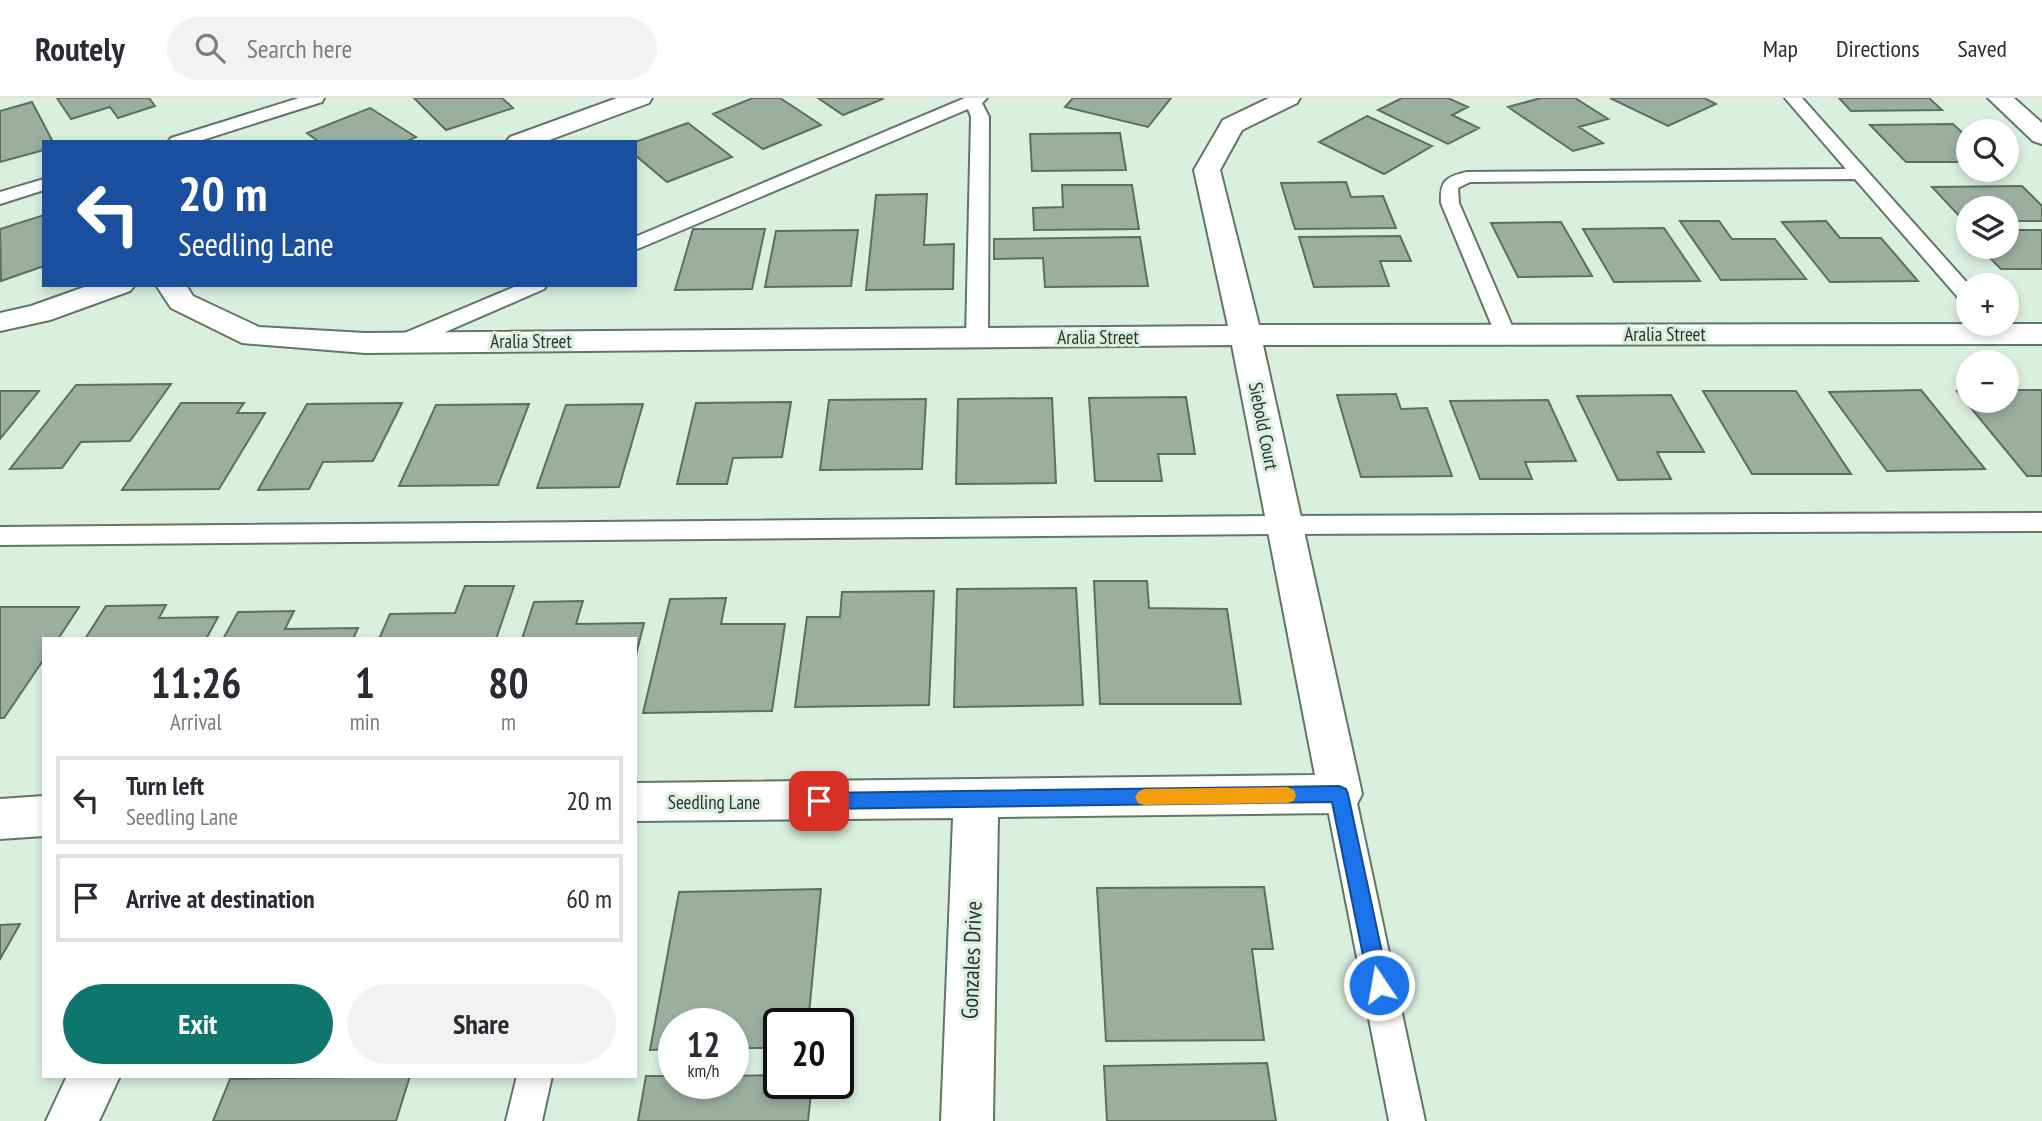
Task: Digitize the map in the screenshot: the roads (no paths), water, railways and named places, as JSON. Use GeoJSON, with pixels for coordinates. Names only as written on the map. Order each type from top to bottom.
{"type":"FeatureCollection","features":[{"type":"Feature","properties":{"kind":"street"},"geometry":{"type":"LineString","coordinates":[[524,140],[640,98]]}},
{"type":"Feature","properties":{"kind":"street","name":"Siebold Court"},"geometry":{"type":"LineString","coordinates":[[1288,98],[1232,125],[1207,170],[1246,336],[1339,794]]}},
{"type":"Feature","properties":{"kind":"street"},"geometry":{"type":"LineString","coordinates":[[2000,98],[2042,136]]}},
{"type":"Feature","properties":{"kind":"street"},"geometry":{"type":"LineString","coordinates":[[0,322],[39,313],[114,287]]}},
{"type":"Feature","properties":{"kind":"street","name":"Aralia Street"},"geometry":{"type":"LineString","coordinates":[[172,287],[182,302],[253,336],[403,342],[1956,329]]}},
{"type":"Feature","properties":{"kind":"street","name":"Aralia Street"},"geometry":{"type":"LineString","coordinates":[[2019,332],[2042,334]]}},
{"type":"Feature","properties":{"kind":"street","name":"Seedling Lane"},"geometry":{"type":"LineString","coordinates":[[637,802],[1339,794]]}},
{"type":"Feature","properties":{"kind":"street","name":"Gonzales Drive"},"geometry":{"type":"LineString","coordinates":[[967,1121],[976,800]]}},
{"type":"Feature","properties":{"kind":"street"},"geometry":{"type":"LineString","coordinates":[[0,819],[42,816]]}},
{"type":"Feature","properties":{"kind":"street"},"geometry":{"type":"LineString","coordinates":[[72,1121],[92,1078]]}},
{"type":"Feature","properties":{"kind":"lane"},"geometry":{"type":"LineString","coordinates":[[183,140],[316,98]]}},
{"type":"Feature","properties":{"kind":"lane"},"geometry":{"type":"LineString","coordinates":[[1793,98],[1956,283]]}},
{"type":"Feature","properties":{"kind":"lane"},"geometry":{"type":"LineString","coordinates":[[637,243],[976,99],[980,117],[977,338]]}},
{"type":"Feature","properties":{"kind":"lane"},"geometry":{"type":"LineString","coordinates":[[1504,333],[1450,203],[1449,186],[1467,177],[1860,174]]}},
{"type":"Feature","properties":{"kind":"lane"},"geometry":{"type":"LineString","coordinates":[[0,198],[42,185]]}},
{"type":"Feature","properties":{"kind":"lane"},"geometry":{"type":"LineString","coordinates":[[403,342],[532,287]]}},
{"type":"Feature","properties":{"kind":"lane"},"geometry":{"type":"LineString","coordinates":[[0,536],[1284,525],[2042,522]]}},
{"type":"Feature","properties":{"kind":"lane"},"geometry":{"type":"LineString","coordinates":[[1339,794],[1407,1121]]}},
{"type":"Feature","properties":{"kind":"lane"},"geometry":{"type":"LineString","coordinates":[[524,1121],[535,1078]]}}]}
